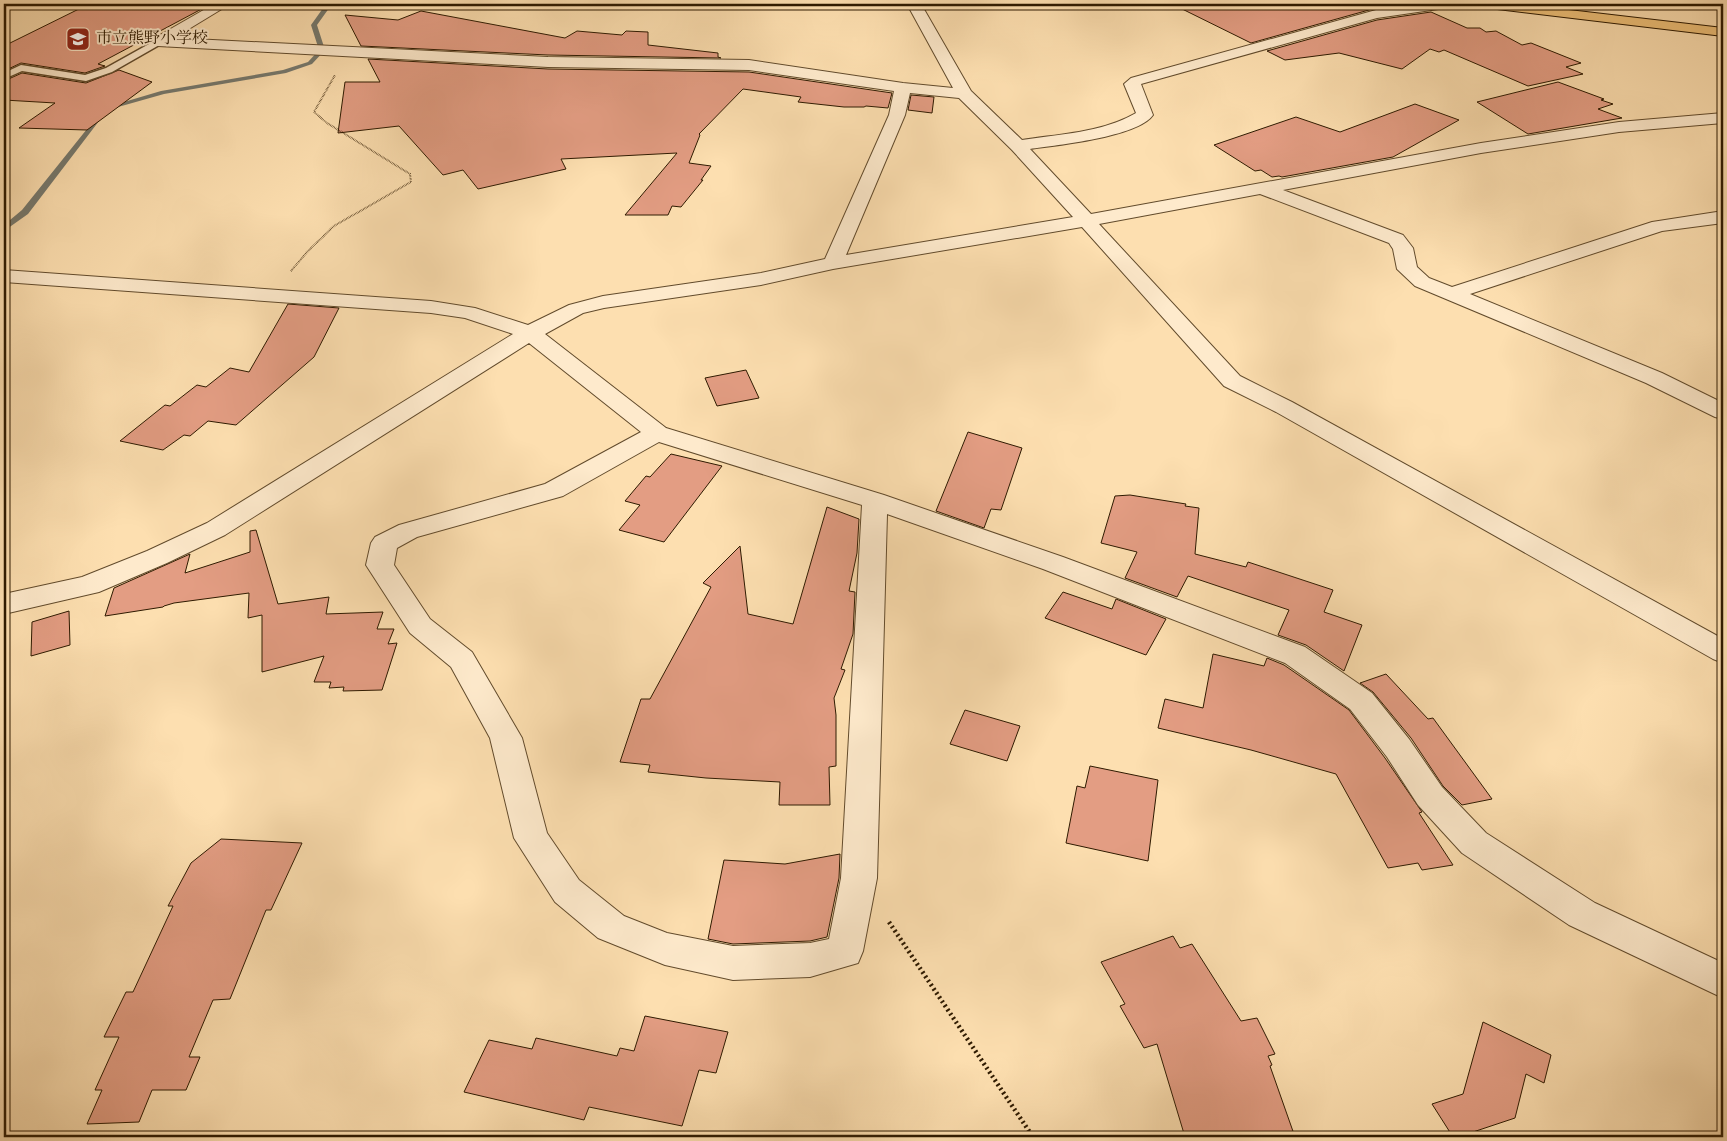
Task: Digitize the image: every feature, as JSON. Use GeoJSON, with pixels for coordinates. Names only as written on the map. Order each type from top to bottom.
{"type":"FeatureCollection","features":[{"type":"Feature","properties":{"kind":"main road"},"geometry":{"type":"LineString","coordinates":[[1489,4],[1568,15],[1723,32]]}},
{"type":"Feature","properties":{"kind":"street"},"geometry":{"type":"LineString","coordinates":[[158,42],[223,4]]}},
{"type":"Feature","properties":{"kind":"street"},"geometry":{"type":"LineString","coordinates":[[914,4],[964,94],[1018,146],[1232,382],[1284,407],[1723,652]]}},
{"type":"Feature","properties":{"kind":"street"},"geometry":{"type":"LineString","coordinates":[[1018,146],[1108,130],[1138,120],[1145,115],[1132,84],[1136,81],[1376,14],[1445,4]]}},
{"type":"Feature","properties":{"kind":"street"},"geometry":{"type":"LineString","coordinates":[[158,42],[568,62],[749,65],[903,88],[964,94]]}},
{"type":"Feature","properties":{"kind":"street"},"geometry":{"type":"LineString","coordinates":[[833,263],[897,115],[903,88]]}},
{"type":"Feature","properties":{"kind":"street"},"geometry":{"type":"LineString","coordinates":[[4,604],[89,585],[158,557],[216,529],[530,333],[576,309],[602,302],[761,279],[833,263],[1085,221],[1481,148],[1619,127],[1723,118]]}},
{"type":"Feature","properties":{"kind":"street"},"geometry":{"type":"LineString","coordinates":[[1261,188],[1396,239],[1403,248],[1407,269],[1422,282],[1654,378],[1723,412]]}},
{"type":"Feature","properties":{"kind":"street"},"geometry":{"type":"LineString","coordinates":[[1450,294],[1659,226],[1723,217]]}},
{"type":"Feature","properties":{"kind":"street"},"geometry":{"type":"LineString","coordinates":[[4,276],[450,309],[468,312],[530,333],[657,433],[875,502],[1053,562],[1295,656],[1361,701],[1398,748],[1430,796],[1474,843],[1582,914],[1723,981]]}},
{"type":"Feature","properties":{"kind":"street"},"geometry":{"type":"LineString","coordinates":[[657,433],[554,490],[408,531],[384,543],[380,565],[420,626],[462,660],[506,738],[531,838],[567,891],[611,928],[665,949],[733,963],[810,960],[845,951],[860,878],[875,502]]}},
{"type":"Feature","properties":{"kind":"lane"},"geometry":{"type":"LineString","coordinates":[[4,76],[21,68],[86,78],[109,70],[158,42]]}},
{"type":"Feature","properties":{"kind":"path"},"geometry":{"type":"LineString","coordinates":[[272,295],[307,252],[334,226],[411,182],[410,174],[327,123],[314,112],[348,50]]}},
{"type":"Feature","properties":{"kind":"path"},"geometry":{"type":"LineString","coordinates":[[860,878],[1033,1137]]}},
{"type":"Feature","properties":{"kind":"building","name":"市立熊野小学校"},"geometry":{"type":"Polygon","coordinates":[[[89,4],[211,4],[98,64],[105,66],[85,73],[21,63],[4,71],[4,46],[89,4]]]}},
{"type":"Feature","properties":{"kind":"building"},"geometry":{"type":"Polygon","coordinates":[[[1172,4],[1406,4],[1376,8],[1251,43],[1172,4]]]}},
{"type":"Feature","properties":{"kind":"building"},"geometry":{"type":"Polygon","coordinates":[[[421,11],[565,38],[577,31],[622,35],[626,31],[648,32],[648,45],[718,53],[718,57],[721,58],[548,55],[361,46],[345,15],[398,20],[421,11]]]}},
{"type":"Feature","properties":{"kind":"building"},"geometry":{"type":"Polygon","coordinates":[[[1431,12],[1467,28],[1480,28],[1486,32],[1496,31],[1522,45],[1531,43],[1581,63],[1566,67],[1583,74],[1528,86],[1444,50],[1439,52],[1430,49],[1402,69],[1339,53],[1285,60],[1267,51],[1377,20],[1431,12]]]}},
{"type":"Feature","properties":{"kind":"building"},"geometry":{"type":"Polygon","coordinates":[[[368,59],[548,69],[749,72],[892,93],[888,108],[844,107],[798,102],[801,97],[743,89],[699,134],[689,163],[711,166],[701,180],[703,180],[681,207],[672,206],[668,215],[625,215],[677,153],[561,159],[566,169],[478,189],[463,170],[443,175],[399,126],[338,133],[345,82],[380,82],[368,59]]]}},
{"type":"Feature","properties":{"kind":"building"},"geometry":{"type":"Polygon","coordinates":[[[119,70],[152,82],[87,130],[19,128],[55,103],[4,100],[4,81],[22,73],[86,83],[119,70]]]}},
{"type":"Feature","properties":{"kind":"building"},"geometry":{"type":"Polygon","coordinates":[[[1558,82],[1613,104],[1598,109],[1622,118],[1528,134],[1477,102],[1558,82]]]}},
{"type":"Feature","properties":{"kind":"building"},"geometry":{"type":"Polygon","coordinates":[[[911,95],[934,97],[932,113],[908,110],[911,95]]]}},
{"type":"Feature","properties":{"kind":"building"},"geometry":{"type":"Polygon","coordinates":[[[1415,104],[1459,120],[1393,157],[1282,177],[1272,177],[1261,170],[1255,171],[1214,145],[1296,117],[1340,132],[1415,104]]]}},
{"type":"Feature","properties":{"kind":"building"},"geometry":{"type":"Polygon","coordinates":[[[288,304],[339,308],[314,357],[236,425],[208,421],[190,436],[184,435],[163,450],[120,441],[165,405],[170,406],[197,385],[206,387],[230,368],[249,372],[288,304]]]}},
{"type":"Feature","properties":{"kind":"building"},"geometry":{"type":"Polygon","coordinates":[[[746,370],[759,398],[717,406],[705,378],[746,370]]]}},
{"type":"Feature","properties":{"kind":"building"},"geometry":{"type":"Polygon","coordinates":[[[968,432],[1022,448],[1001,510],[991,509],[984,528],[936,511],[968,432]]]}},
{"type":"Feature","properties":{"kind":"building"},"geometry":{"type":"Polygon","coordinates":[[[671,454],[722,466],[664,542],[619,530],[640,505],[625,501],[646,476],[650,477],[671,454]]]}},
{"type":"Feature","properties":{"kind":"building"},"geometry":{"type":"Polygon","coordinates":[[[1130,495],[1186,504],[1185,506],[1199,508],[1195,554],[1246,567],[1248,562],[1333,590],[1324,612],[1362,625],[1344,671],[1306,645],[1278,635],[1289,610],[1188,576],[1177,597],[1125,578],[1137,552],[1101,543],[1115,496],[1130,495]]]}},
{"type":"Feature","properties":{"kind":"building"},"geometry":{"type":"Polygon","coordinates":[[[827,507],[859,519],[857,553],[849,591],[855,592],[853,634],[841,669],[845,670],[834,698],[836,766],[829,767],[830,805],[779,805],[780,782],[706,778],[648,772],[650,765],[620,762],[641,699],[650,699],[711,587],[703,583],[740,546],[748,614],[793,624],[827,507]]]}},
{"type":"Feature","properties":{"kind":"building"},"geometry":{"type":"Polygon","coordinates":[[[256,530],[278,604],[329,597],[326,614],[383,612],[377,629],[394,629],[388,644],[397,643],[382,690],[343,691],[344,687],[329,688],[331,682],[314,682],[324,656],[262,672],[262,615],[248,618],[249,593],[174,603],[163,607],[105,616],[114,588],[190,554],[185,573],[250,552],[250,531],[256,530]]]}},
{"type":"Feature","properties":{"kind":"building"},"geometry":{"type":"Polygon","coordinates":[[[1063,592],[1112,609],[1116,599],[1166,619],[1146,655],[1045,618],[1063,592]]]}},
{"type":"Feature","properties":{"kind":"building"},"geometry":{"type":"Polygon","coordinates":[[[69,611],[70,645],[31,656],[32,622],[69,611]]]}},
{"type":"Feature","properties":{"kind":"building"},"geometry":{"type":"Polygon","coordinates":[[[1213,654],[1264,666],[1267,658],[1284,665],[1349,710],[1422,812],[1419,813],[1453,865],[1422,870],[1418,863],[1388,868],[1336,774],[1251,750],[1158,728],[1165,699],[1203,708],[1213,654]]]}},
{"type":"Feature","properties":{"kind":"building"},"geometry":{"type":"Polygon","coordinates":[[[1386,674],[1428,719],[1433,718],[1492,799],[1462,805],[1443,786],[1411,738],[1373,692],[1360,683],[1386,674]]]}},
{"type":"Feature","properties":{"kind":"building"},"geometry":{"type":"Polygon","coordinates":[[[965,710],[1020,726],[1007,761],[950,744],[965,710]]]}},
{"type":"Feature","properties":{"kind":"building"},"geometry":{"type":"Polygon","coordinates":[[[1090,766],[1158,780],[1148,861],[1066,843],[1077,786],[1085,788],[1090,766]]]}},
{"type":"Feature","properties":{"kind":"building"},"geometry":{"type":"Polygon","coordinates":[[[221,839],[302,843],[271,910],[266,910],[230,999],[213,1000],[189,1057],[200,1057],[186,1090],[152,1090],[139,1122],[87,1124],[102,1090],[95,1090],[119,1037],[104,1037],[126,992],[133,992],[173,906],[168,906],[191,863],[221,839]]]}},
{"type":"Feature","properties":{"kind":"building"},"geometry":{"type":"Polygon","coordinates":[[[840,854],[839,878],[827,937],[810,941],[733,944],[708,939],[724,860],[785,864],[840,854]]]}},
{"type":"Feature","properties":{"kind":"building"},"geometry":{"type":"Polygon","coordinates":[[[1173,936],[1180,948],[1192,944],[1241,1021],[1257,1018],[1275,1054],[1268,1056],[1272,1065],[1270,1066],[1295,1137],[1185,1137],[1157,1044],[1144,1048],[1120,1006],[1125,1004],[1101,962],[1173,936]]]}},
{"type":"Feature","properties":{"kind":"building"},"geometry":{"type":"Polygon","coordinates":[[[645,1016],[728,1032],[716,1073],[699,1070],[682,1126],[589,1107],[584,1120],[464,1092],[489,1040],[532,1049],[536,1038],[617,1056],[620,1048],[634,1051],[645,1016]]]}},
{"type":"Feature","properties":{"kind":"building"},"geometry":{"type":"Polygon","coordinates":[[[1483,1022],[1551,1055],[1544,1083],[1526,1074],[1515,1118],[1453,1137],[1432,1104],[1463,1094],[1483,1022]]]}},
{"type":"Feature","properties":{"kind":"waterway"},"geometry":{"type":"LineString","coordinates":[[4,229],[25,212],[97,120],[109,108],[163,92],[284,72],[310,63],[322,50],[314,25],[329,4]]}},
{"type":"Feature","properties":{"kind":"place","name":"市立熊野小学校"},"geometry":{"type":"Point","coordinates":[78,39]}}]}
